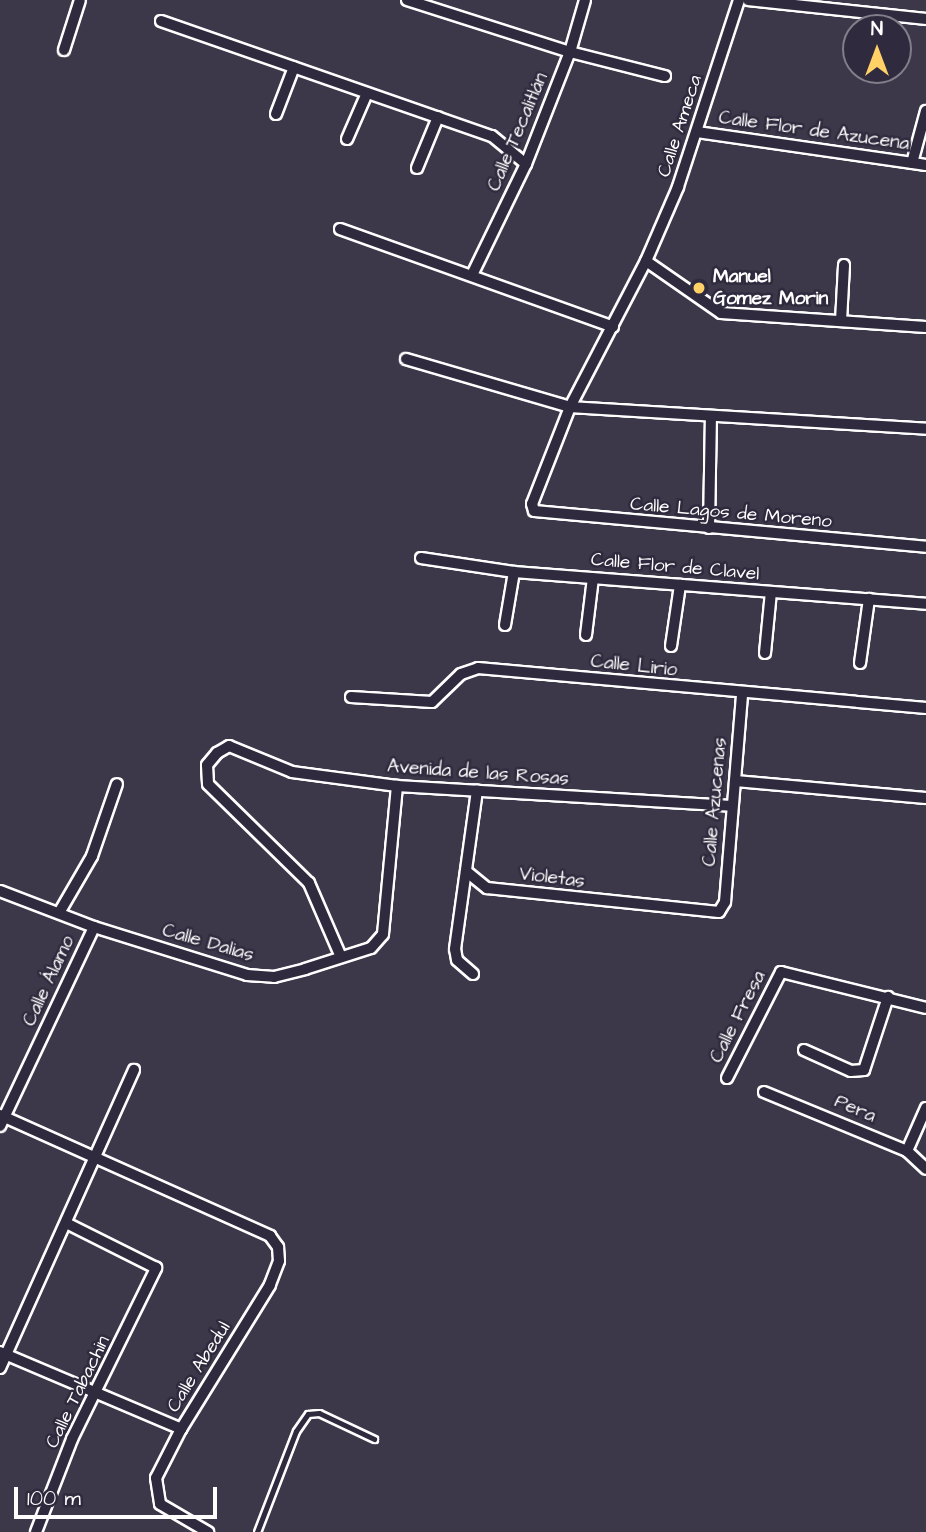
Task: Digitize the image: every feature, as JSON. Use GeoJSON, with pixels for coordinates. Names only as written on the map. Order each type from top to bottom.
{"type":"FeatureCollection","features":[{"type":"Feature","properties":{"kind":"street"},"geometry":{"type":"LineString","coordinates":[[64,50],[79,0]]}},
{"type":"Feature","properties":{"kind":"street"},"geometry":{"type":"LineString","coordinates":[[407,0],[570,52],[665,76]]}},
{"type":"Feature","properties":{"kind":"street","name":"Calle Tecalitlán"},"geometry":{"type":"LineString","coordinates":[[472,275],[526,164],[570,52],[585,0]]}},
{"type":"Feature","properties":{"kind":"street","name":"Calle Ameca"},"geometry":{"type":"LineString","coordinates":[[534,511],[532,503],[570,407],[646,261],[697,132],[739,0]]}},
{"type":"Feature","properties":{"kind":"street"},"geometry":{"type":"LineString","coordinates":[[748,0],[926,19]]}},
{"type":"Feature","properties":{"kind":"street"},"geometry":{"type":"LineString","coordinates":[[161,21],[492,136],[526,164]]}},
{"type":"Feature","properties":{"kind":"street"},"geometry":{"type":"LineString","coordinates":[[276,114],[294,67]]}},
{"type":"Feature","properties":{"kind":"street"},"geometry":{"type":"LineString","coordinates":[[347,139],[367,93]]}},
{"type":"Feature","properties":{"kind":"street"},"geometry":{"type":"LineString","coordinates":[[912,163],[926,111]]}},
{"type":"Feature","properties":{"kind":"street"},"geometry":{"type":"LineString","coordinates":[[417,168],[438,117]]}},
{"type":"Feature","properties":{"kind":"street","name":"Calle Flor de Azucena"},"geometry":{"type":"LineString","coordinates":[[697,132],[926,164]]}},
{"type":"Feature","properties":{"kind":"street"},"geometry":{"type":"LineString","coordinates":[[340,229],[613,327]]}},
{"type":"Feature","properties":{"kind":"street"},"geometry":{"type":"LineString","coordinates":[[646,261],[721,313],[926,327]]}},
{"type":"Feature","properties":{"kind":"street"},"geometry":{"type":"LineString","coordinates":[[841,321],[844,265]]}},
{"type":"Feature","properties":{"kind":"street"},"geometry":{"type":"LineString","coordinates":[[407,359],[570,407],[926,429]]}},
{"type":"Feature","properties":{"kind":"street"},"geometry":{"type":"LineString","coordinates":[[709,528],[711,416]]}},
{"type":"Feature","properties":{"kind":"street","name":"Calle Lagos de Moreno"},"geometry":{"type":"LineString","coordinates":[[534,511],[926,547]]}},
{"type":"Feature","properties":{"kind":"street","name":"Calle Flor de Clavel"},"geometry":{"type":"LineString","coordinates":[[421,558],[514,572],[926,604]]}},
{"type":"Feature","properties":{"kind":"street"},"geometry":{"type":"LineString","coordinates":[[505,625],[514,572]]}},
{"type":"Feature","properties":{"kind":"street"},"geometry":{"type":"LineString","coordinates":[[586,635],[593,578]]}},
{"type":"Feature","properties":{"kind":"street"},"geometry":{"type":"LineString","coordinates":[[671,646],[680,585]]}},
{"type":"Feature","properties":{"kind":"street"},"geometry":{"type":"LineString","coordinates":[[765,653],[771,592]]}},
{"type":"Feature","properties":{"kind":"street"},"geometry":{"type":"LineString","coordinates":[[860,663],[869,599]]}},
{"type":"Feature","properties":{"kind":"street","name":"Calle Lirio"},"geometry":{"type":"LineString","coordinates":[[351,697],[432,702],[461,674],[478,668],[742,694],[926,708]]}},
{"type":"Feature","properties":{"kind":"street","name":"Calle Azucenas"},"geometry":{"type":"LineString","coordinates":[[719,912],[725,902],[742,694]]}},
{"type":"Feature","properties":{"kind":"street","name":"Avenida de las Rosas"},"geometry":{"type":"LineString","coordinates":[[341,957],[309,883],[208,784],[206,765],[229,746],[292,772],[397,786],[731,806]]}},
{"type":"Feature","properties":{"kind":"street"},"geometry":{"type":"LineString","coordinates":[[735,781],[926,798]]}},
{"type":"Feature","properties":{"kind":"street"},"geometry":{"type":"LineString","coordinates":[[60,913],[92,856],[117,784]]}},
{"type":"Feature","properties":{"kind":"street","name":"Calle Dalias"},"geometry":{"type":"LineString","coordinates":[[0,891],[94,927],[247,975],[274,977],[370,948],[383,934],[397,786]]}},
{"type":"Feature","properties":{"kind":"street"},"geometry":{"type":"LineString","coordinates":[[473,974],[457,960],[455,949],[477,791]]}},
{"type":"Feature","properties":{"kind":"street","name":"Violetas"},"geometry":{"type":"LineString","coordinates":[[467,872],[487,888],[719,912]]}},
{"type":"Feature","properties":{"kind":"street","name":"Calle Álamo"},"geometry":{"type":"LineString","coordinates":[[1,1120],[94,927]]}},
{"type":"Feature","properties":{"kind":"street","name":"Calle Fresa"},"geometry":{"type":"LineString","coordinates":[[727,1077],[781,972],[888,996]]}},
{"type":"Feature","properties":{"kind":"street"},"geometry":{"type":"LineString","coordinates":[[804,1050],[851,1071],[864,1070],[888,996],[926,1008]]}},
{"type":"Feature","properties":{"kind":"street"},"geometry":{"type":"LineString","coordinates":[[0,1368],[3,1353],[68,1224],[93,1153],[134,1070]]}},
{"type":"Feature","properties":{"kind":"street","name":"Pera"},"geometry":{"type":"LineString","coordinates":[[764,1092],[907,1150],[926,1168]]}},
{"type":"Feature","properties":{"kind":"street"},"geometry":{"type":"LineString","coordinates":[[907,1150],[926,1108]]}},
{"type":"Feature","properties":{"kind":"street"},"geometry":{"type":"LineString","coordinates":[[1,1120],[93,1153]]}},
{"type":"Feature","properties":{"kind":"street","name":"Calle Abedul"},"geometry":{"type":"LineString","coordinates":[[93,1153],[270,1236],[278,1247],[279,1261],[270,1285],[181,1429],[156,1478],[156,1493],[160,1504],[208,1532]]}},
{"type":"Feature","properties":{"kind":"street","name":"Calle Tabachin"},"geometry":{"type":"LineString","coordinates":[[36,1532],[72,1439],[97,1393],[156,1268],[68,1224]]}},
{"type":"Feature","properties":{"kind":"street"},"geometry":{"type":"LineString","coordinates":[[3,1353],[181,1429]]}},
{"type":"Feature","properties":{"kind":"lane"},"geometry":{"type":"LineString","coordinates":[[257,1532],[296,1431],[308,1414],[319,1413],[374,1439]]}},
{"type":"Feature","properties":{"kind":"place","name":"Manuel Gomez Morin"},"geometry":{"type":"Point","coordinates":[699,288]}}]}
